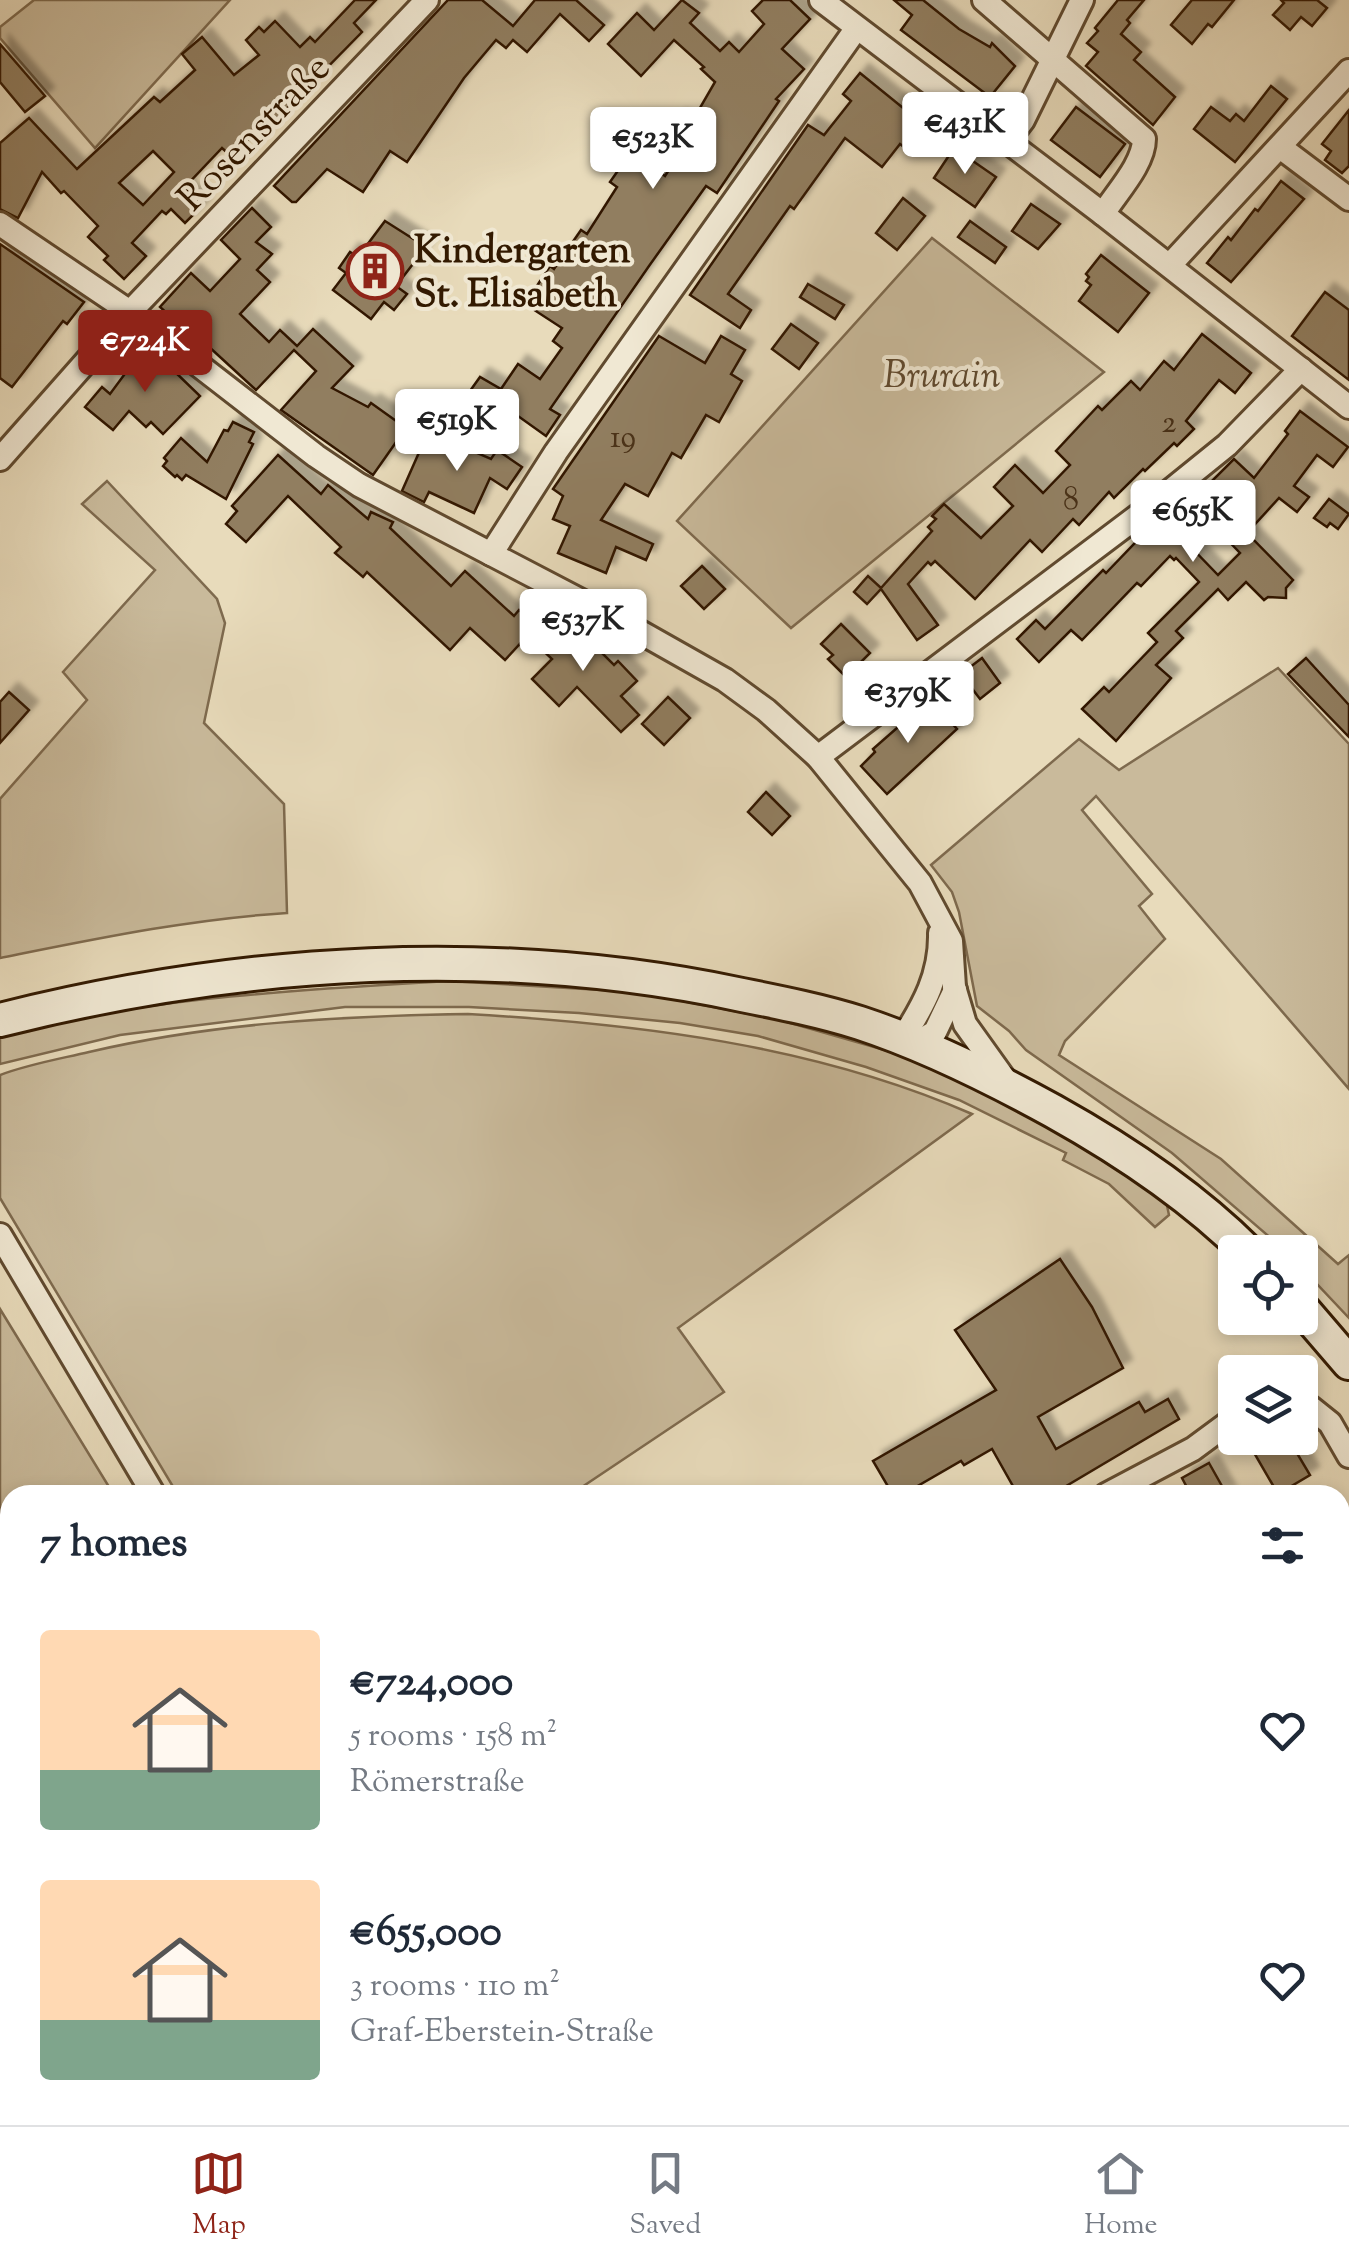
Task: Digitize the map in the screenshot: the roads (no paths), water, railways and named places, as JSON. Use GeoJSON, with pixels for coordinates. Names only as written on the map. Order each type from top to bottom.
{"type":"FeatureCollection","features":[{"type":"Feature","properties":{"kind":"main road"},"geometry":{"type":"LineString","coordinates":[[0,1020],[144,990],[321,967],[502,966],[688,984],[859,1023],[1011,1088],[1149,1170],[1227,1235]]}},
{"type":"Feature","properties":{"kind":"main road"},"geometry":{"type":"LineString","coordinates":[[1318,1327],[1349,1363]]}},
{"type":"Feature","properties":{"kind":"street","name":"Rosenstraße"},"geometry":{"type":"LineString","coordinates":[[0,460],[130,312],[426,0]]}},
{"type":"Feature","properties":{"kind":"street"},"geometry":{"type":"LineString","coordinates":[[820,0],[1170,265],[1349,407]]}},
{"type":"Feature","properties":{"kind":"street"},"geometry":{"type":"LineString","coordinates":[[984,0],[1144,139],[1145,146],[1103,214]]}},
{"type":"Feature","properties":{"kind":"street"},"geometry":{"type":"LineString","coordinates":[[1007,141],[1024,120],[1082,0]]}},
{"type":"Feature","properties":{"kind":"street"},"geometry":{"type":"LineString","coordinates":[[491,554],[556,452],[856,29]]}},
{"type":"Feature","properties":{"kind":"street"},"geometry":{"type":"LineString","coordinates":[[1170,265],[1349,71]]}},
{"type":"Feature","properties":{"kind":"street"},"geometry":{"type":"LineString","coordinates":[[1280,147],[1349,199]]}},
{"type":"Feature","properties":{"kind":"street"},"geometry":{"type":"LineString","coordinates":[[0,224],[130,312],[359,485],[725,680],[766,710],[818,757],[920,883],[951,940],[955,990],[965,1024],[1011,1088]]}},
{"type":"Feature","properties":{"kind":"street"},"geometry":{"type":"LineString","coordinates":[[818,757],[1160,500],[1227,446],[1301,369]]}},
{"type":"Feature","properties":{"kind":"street"},"geometry":{"type":"LineString","coordinates":[[909,1042],[937,970],[938,914]]}},
{"type":"Feature","properties":{"kind":"street"},"geometry":{"type":"LineString","coordinates":[[909,1042],[935,1032],[955,990]]}},
{"type":"Feature","properties":{"kind":"street"},"geometry":{"type":"LineString","coordinates":[[0,1235],[148,1485]]}},
{"type":"Feature","properties":{"kind":"street"},"geometry":{"type":"LineString","coordinates":[[1318,1413],[1330,1423],[1349,1456]]}},
{"type":"Feature","properties":{"kind":"street"},"geometry":{"type":"LineString","coordinates":[[1125,1485],[1192,1449],[1218,1430]]}},
{"type":"Feature","properties":{"kind":"place","name":"Kindergarten St. Elisabeth"},"geometry":{"type":"Point","coordinates":[375,271]}},
{"type":"Feature","properties":{"kind":"park label","name":"Brurain"},"geometry":{"type":"Point","coordinates":[942,374]}}]}
